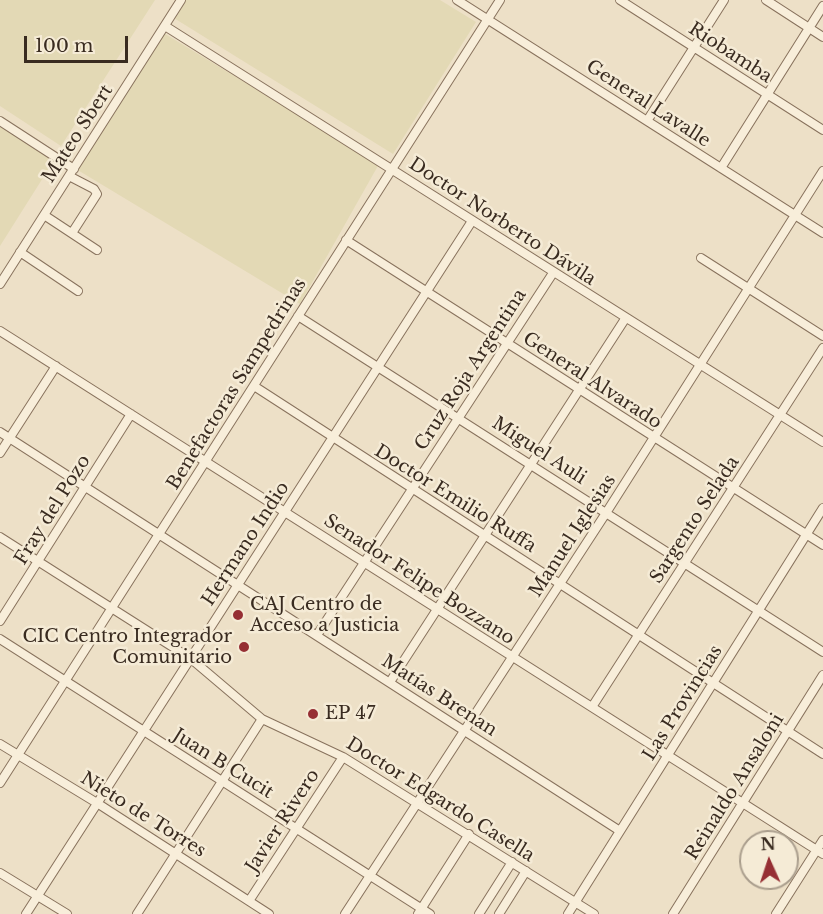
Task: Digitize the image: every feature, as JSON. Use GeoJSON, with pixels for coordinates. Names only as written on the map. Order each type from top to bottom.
{"type":"FeatureCollection","features":[{"type":"Feature","properties":{"kind":"street","name":"Mateo Sbert"},"geometry":{"type":"LineString","coordinates":[[0,284],[181,0]]}},
{"type":"Feature","properties":{"kind":"street","name":"General Lavalle"},"geometry":{"type":"LineString","coordinates":[[457,0],[823,233]]}},
{"type":"Feature","properties":{"kind":"street","name":"Benefactoras Sampedrinas"},"geometry":{"type":"LineString","coordinates":[[0,783],[500,0]]}},
{"type":"Feature","properties":{"kind":"street","name":"Riobamba"},"geometry":{"type":"LineString","coordinates":[[620,0],[823,130]]}},
{"type":"Feature","properties":{"kind":"street"},"geometry":{"type":"LineString","coordinates":[[647,121],[724,0]]}},
{"type":"Feature","properties":{"kind":"street"},"geometry":{"type":"LineString","coordinates":[[766,0],[823,37]]}},
{"type":"Feature","properties":{"kind":"street"},"geometry":{"type":"LineString","coordinates":[[721,168],[823,6]]}},
{"type":"Feature","properties":{"kind":"street","name":"Doctor Norberto Dávila"},"geometry":{"type":"LineString","coordinates":[[165,26],[823,442]]}},
{"type":"Feature","properties":{"kind":"street"},"geometry":{"type":"LineString","coordinates":[[0,121],[94,189],[97,194],[72,233]]}},
{"type":"Feature","properties":{"kind":"street","name":"Manuel Iglesias"},"geometry":{"type":"LineString","coordinates":[[345,914],[561,584],[823,171]]}},
{"type":"Feature","properties":{"kind":"street"},"geometry":{"type":"LineString","coordinates":[[44,215],[98,250]]}},
{"type":"Feature","properties":{"kind":"street","name":"Hermano Indio"},"geometry":{"type":"LineString","coordinates":[[26,914],[472,221]]}},
{"type":"Feature","properties":{"kind":"street","name":"General Alvarado"},"geometry":{"type":"LineString","coordinates":[[346,240],[823,545]]}},
{"type":"Feature","properties":{"kind":"street"},"geometry":{"type":"LineString","coordinates":[[20,252],[78,291]]}},
{"type":"Feature","properties":{"kind":"street"},"geometry":{"type":"LineString","coordinates":[[701,258],[823,336]]}},
{"type":"Feature","properties":{"kind":"street","name":"Cruz Roja Argentina"},"geometry":{"type":"LineString","coordinates":[[317,635],[553,273]]}},
{"type":"Feature","properties":{"kind":"street","name":"Miguel Auli"},"geometry":{"type":"LineString","coordinates":[[298,316],[823,652]]}},
{"type":"Feature","properties":{"kind":"street"},"geometry":{"type":"LineString","coordinates":[[390,682],[626,319]]}},
{"type":"Feature","properties":{"kind":"street","name":"Senador Felipe Bozzano"},"geometry":{"type":"LineString","coordinates":[[0,331],[820,852]]}},
{"type":"Feature","properties":{"kind":"street","name":"Sargento Selada"},"geometry":{"type":"LineString","coordinates":[[592,707],[823,348]]}},
{"type":"Feature","properties":{"kind":"street"},"geometry":{"type":"LineString","coordinates":[[0,453],[56,366]]}},
{"type":"Feature","properties":{"kind":"street","name":"Doctor Emilio Ruffa"},"geometry":{"type":"LineString","coordinates":[[254,386],[411,490],[789,730],[823,754]]}},
{"type":"Feature","properties":{"kind":"street","name":"Fray del Pozo"},"geometry":{"type":"LineString","coordinates":[[0,621],[131,414]]}},
{"type":"Feature","properties":{"kind":"street","name":"Matías Brenan"},"geometry":{"type":"LineString","coordinates":[[0,432],[620,831]]}},
{"type":"Feature","properties":{"kind":"street","name":"Las Provincias"},"geometry":{"type":"LineString","coordinates":[[568,914],[823,508]]}},
{"type":"Feature","properties":{"kind":"street","name":"Doctor Edgardo Casella"},"geometry":{"type":"LineString","coordinates":[[0,537],[190,658],[262,719],[343,758],[469,834],[594,914]]}},
{"type":"Feature","properties":{"kind":"street","name":"Juan B Cucit"},"geometry":{"type":"LineString","coordinates":[[0,639],[296,827],[420,911],[430,914]]}},
{"type":"Feature","properties":{"kind":"street","name":"Reinaldo Ansaloni"},"geometry":{"type":"LineString","coordinates":[[673,914],[823,675]]}},
{"type":"Feature","properties":{"kind":"street"},"geometry":{"type":"LineString","coordinates":[[136,914],[262,719]]}},
{"type":"Feature","properties":{"kind":"street","name":"Nieto de Torres"},"geometry":{"type":"LineString","coordinates":[[0,744],[177,853],[269,914]]}},
{"type":"Feature","properties":{"kind":"street","name":"Javier Rivero"},"geometry":{"type":"LineString","coordinates":[[249,901],[343,758]]}},
{"type":"Feature","properties":{"kind":"street"},"geometry":{"type":"LineString","coordinates":[[420,911],[469,834]]}},
{"type":"Feature","properties":{"kind":"street"},"geometry":{"type":"LineString","coordinates":[[776,914],[820,852],[823,840]]}},
{"type":"Feature","properties":{"kind":"street"},"geometry":{"type":"LineString","coordinates":[[479,914],[512,862]]}},
{"type":"Feature","properties":{"kind":"street"},"geometry":{"type":"LineString","coordinates":[[499,914],[526,871]]}},
{"type":"Feature","properties":{"kind":"street"},"geometry":{"type":"LineString","coordinates":[[0,873],[67,914]]}},
{"type":"Feature","properties":{"kind":"shaded area"},"geometry":{"type":"Polygon","coordinates":[[[0,0],[155,0],[61,146],[0,106],[0,0]]]}},
{"type":"Feature","properties":{"kind":"shaded area"},"geometry":{"type":"Polygon","coordinates":[[[180,0],[440,0],[476,22],[393,154],[169,15],[180,0]]]}},
{"type":"Feature","properties":{"kind":"shaded area"},"geometry":{"type":"Polygon","coordinates":[[[162,32],[379,164],[300,304],[76,169],[162,32]]]}},
{"type":"Feature","properties":{"kind":"shaded area"},"geometry":{"type":"Polygon","coordinates":[[[0,118],[58,154],[0,246],[0,118]]]}},
{"type":"Feature","properties":{"kind":"place","name":"CAJ Centro de Acceso a Justicia"},"geometry":{"type":"Point","coordinates":[238,615]}},
{"type":"Feature","properties":{"kind":"place","name":"CIC Centro Integrador Comunitario"},"geometry":{"type":"Point","coordinates":[244,647]}},
{"type":"Feature","properties":{"kind":"place","name":"EP 47"},"geometry":{"type":"Point","coordinates":[313,714]}}]}
